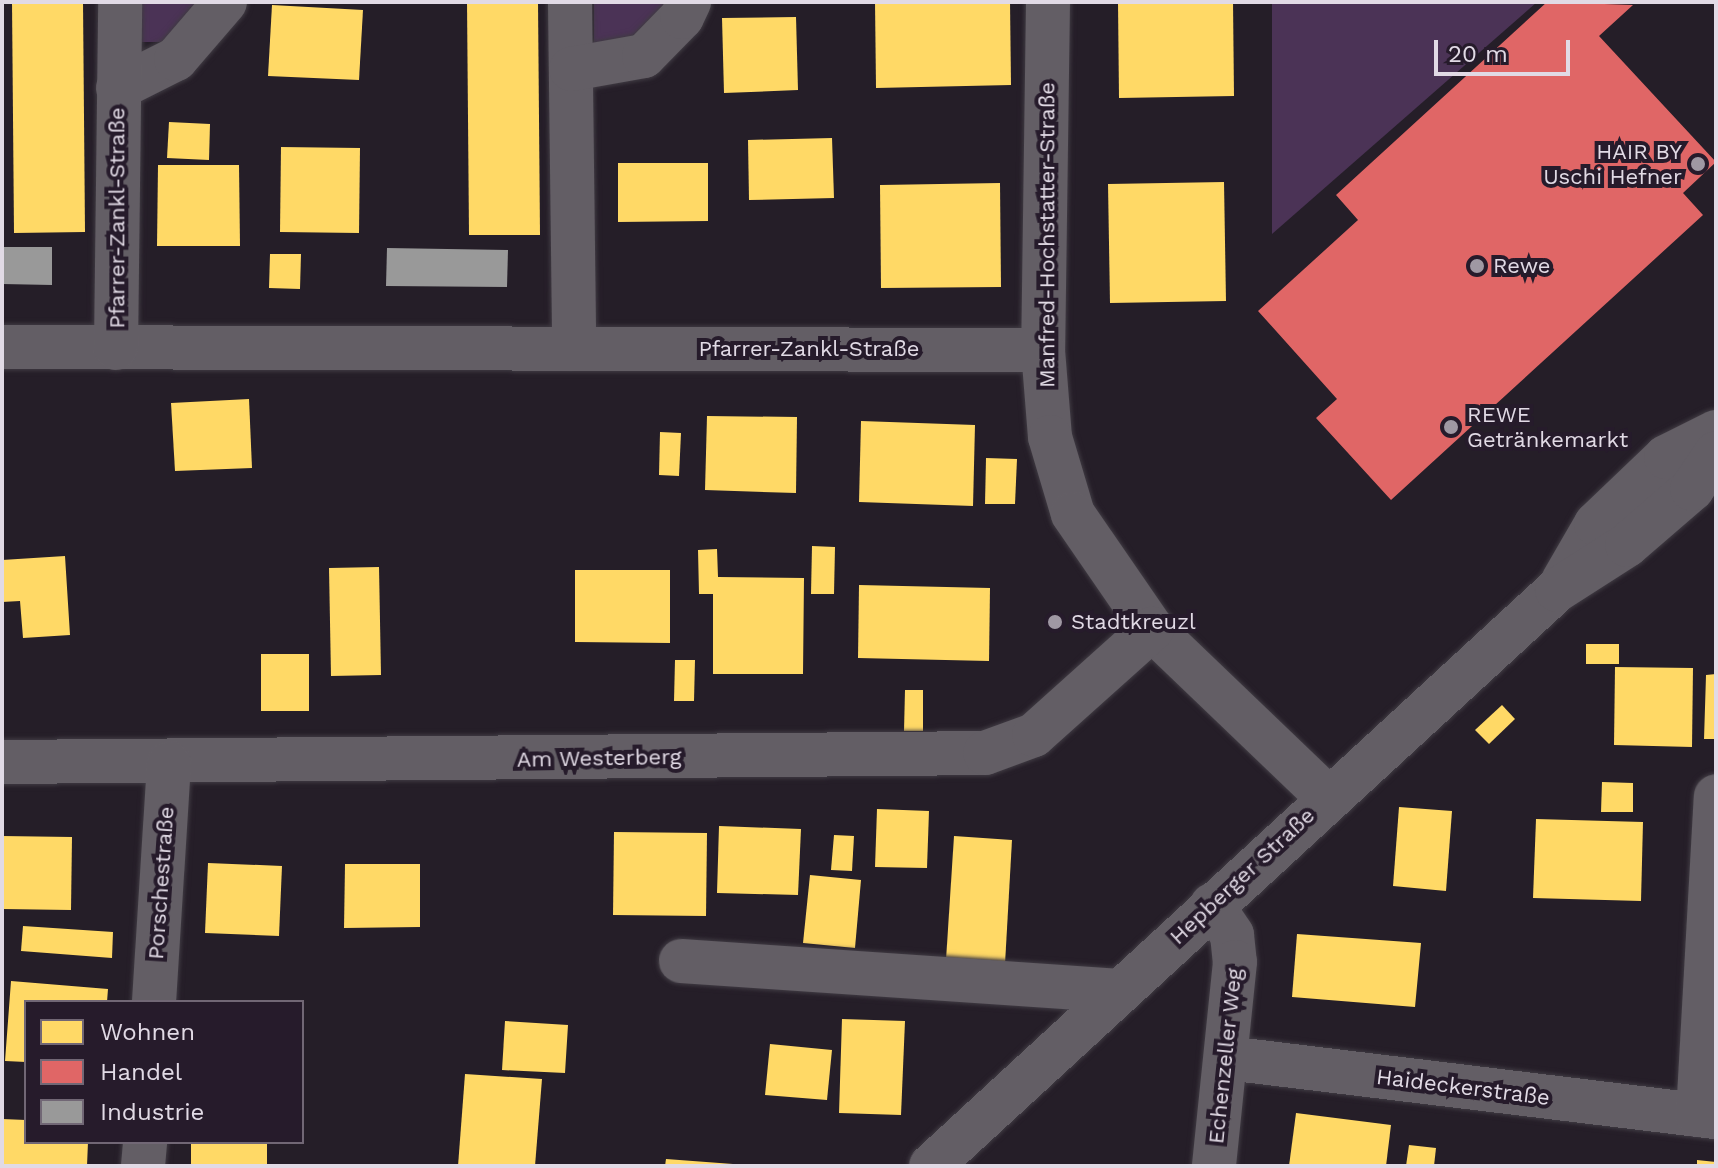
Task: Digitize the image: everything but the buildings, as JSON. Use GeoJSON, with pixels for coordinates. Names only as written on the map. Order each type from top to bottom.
{"type":"FeatureCollection","features":[{"type":"Feature","properties":{"kind":"street","name":"Pfarrer-Zankl-Straße"},"geometry":{"type":"LineString","coordinates":[[116,348],[120,2]]}},
{"type":"Feature","properties":{"kind":"street","name":"Pfarrer-Zankl-Straße"},"geometry":{"type":"LineString","coordinates":[[118,88],[176,59],[225,2]]}},
{"type":"Feature","properties":{"kind":"street"},"geometry":{"type":"LineString","coordinates":[[570,2],[574,349]]}},
{"type":"Feature","properties":{"kind":"street"},"geometry":{"type":"LineString","coordinates":[[571,69],[644,56],[682,17],[689,2]]}},
{"type":"Feature","properties":{"kind":"street","name":"Manfred-Hochstatter-Straße"},"geometry":{"type":"LineString","coordinates":[[1048,2],[1043,350],[1050,437],[1073,514],[1152,629],[1327,797]]}},
{"type":"Feature","properties":{"kind":"street","name":"Pfarrer-Zankl-Straße"},"geometry":{"type":"LineString","coordinates":[[2,347],[1043,350]]}},
{"type":"Feature","properties":{"kind":"street","name":"Hepberger Straße"},"geometry":{"type":"LineString","coordinates":[[1557,590],[1596,524],[1666,457],[1716,432]]}},
{"type":"Feature","properties":{"kind":"street","name":"Hepberger Straße"},"geometry":{"type":"LineString","coordinates":[[931,1166],[1116,991],[1557,590],[1627,545],[1692,489],[1716,453]]}},
{"type":"Feature","properties":{"kind":"street","name":"Am Westerberg"},"geometry":{"type":"LineString","coordinates":[[2,762],[169,763],[985,753],[1034,735],[1152,629]]}},
{"type":"Feature","properties":{"kind":"street","name":"Porschestraße"},"geometry":{"type":"LineString","coordinates":[[154,1000],[169,763]]}},
{"type":"Feature","properties":{"kind":"street","name":"Haideckerstraße"},"geometry":{"type":"LineString","coordinates":[[1227,1058],[1707,1116],[1716,797]]}},
{"type":"Feature","properties":{"kind":"street","name":"Echenzeller Weg"},"geometry":{"type":"LineString","coordinates":[[1212,905],[1232,935],[1227,1058],[1214,1166]]}},
{"type":"Feature","properties":{"kind":"street"},"geometry":{"type":"LineString","coordinates":[[681,961],[1116,991]]}},
{"type":"Feature","properties":{"kind":"street"},"geometry":{"type":"LineString","coordinates":[[143,1166],[145,1144]]}},
{"type":"Feature","properties":{"kind":"shaded area"},"geometry":{"type":"Polygon","coordinates":[[[139,2],[209,2],[168,42],[138,42],[139,2]]]}},
{"type":"Feature","properties":{"kind":"shaded area"},"geometry":{"type":"Polygon","coordinates":[[[594,2],[667,2],[624,45],[594,44],[594,2]]]}},
{"type":"Feature","properties":{"kind":"shaded area"},"geometry":{"type":"Polygon","coordinates":[[[1272,2],[1537,2],[1272,234],[1272,2]]]}},
{"type":"Feature","properties":{"kind":"place","name":"HAIR BY Uschi Hefner"},"geometry":{"type":"Point","coordinates":[1698,164]}},
{"type":"Feature","properties":{"kind":"place","name":"Rewe"},"geometry":{"type":"Point","coordinates":[1477,266]}},
{"type":"Feature","properties":{"kind":"place","name":"REWE Getränkemarkt"},"geometry":{"type":"Point","coordinates":[1451,427]}},
{"type":"Feature","properties":{"kind":"place","name":"Stadtkreuzl"},"geometry":{"type":"Point","coordinates":[1055,622]}}]}
